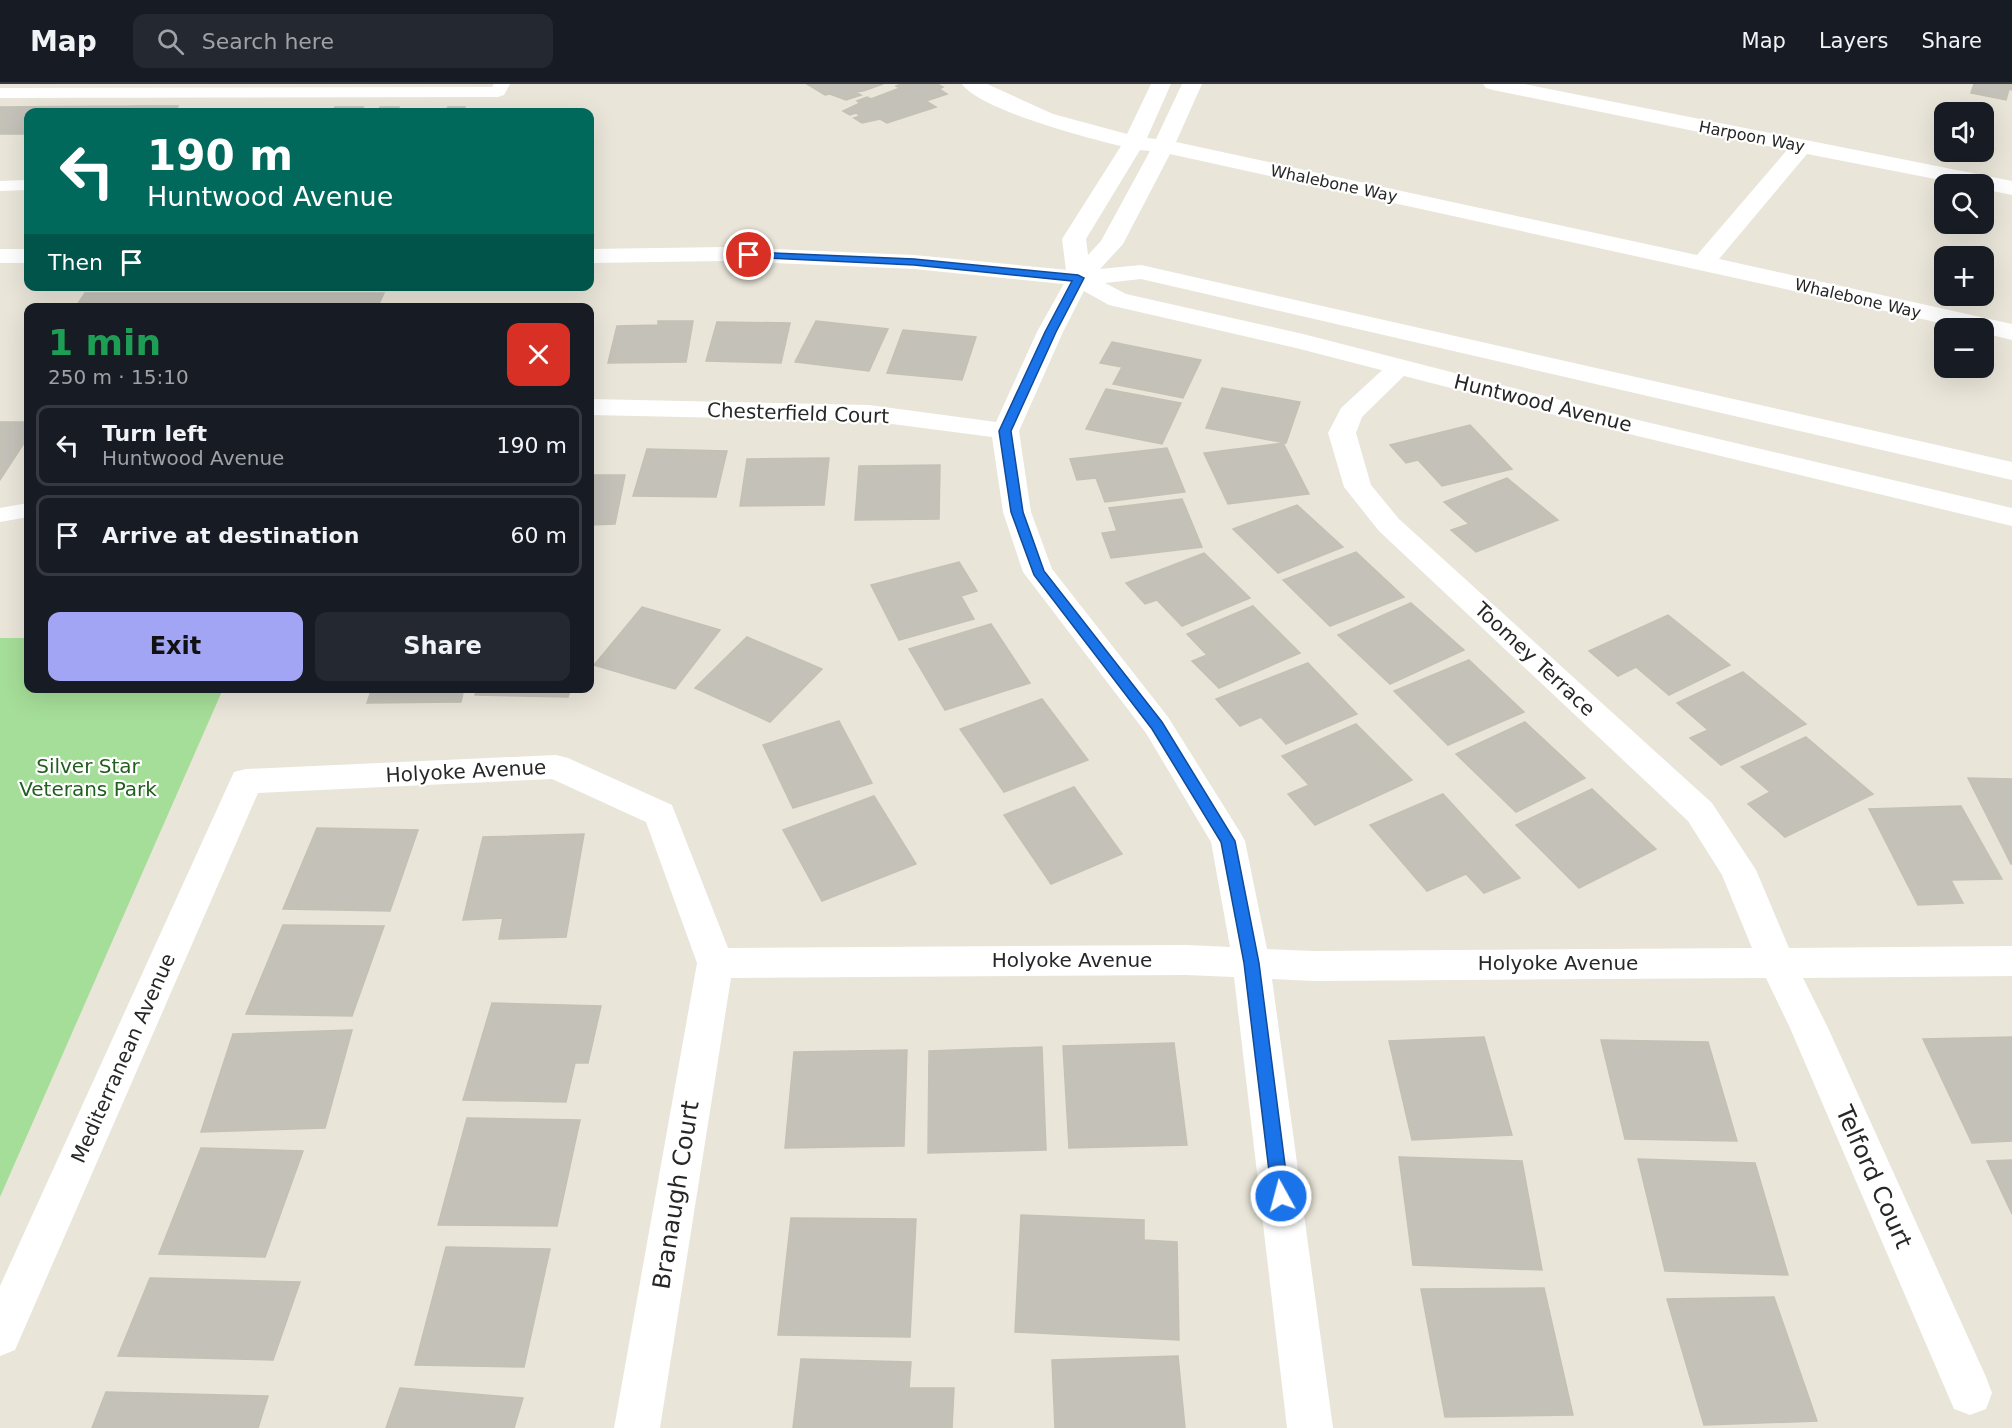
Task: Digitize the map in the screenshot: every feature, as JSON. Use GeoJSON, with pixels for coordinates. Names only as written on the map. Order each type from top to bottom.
{"type":"FeatureCollection","features":[{"type":"Feature","properties":{"kind":"street","name":"Whalebone Way"},"geometry":{"type":"LineString","coordinates":[[972,84],[1003,102],[1090,132],[1703,262],[2012,332]]}},
{"type":"Feature","properties":{"kind":"street"},"geometry":{"type":"LineString","coordinates":[[1078,278],[1074,239],[1134,142],[1161,84]]}},
{"type":"Feature","properties":{"kind":"street"},"geometry":{"type":"LineString","coordinates":[[1192,84],[1112,244],[1078,278],[1050,332],[1005,431],[1017,512],[1038,572],[1157,726],[1228,841],[1251,963],[1310,1428]]}},
{"type":"Feature","properties":{"kind":"street","name":"Harpoon Way"},"geometry":{"type":"LineString","coordinates":[[1493,84],[2012,188]]}},
{"type":"Feature","properties":{"kind":"street"},"geometry":{"type":"LineString","coordinates":[[1703,262],[1802,146]]}},
{"type":"Feature","properties":{"kind":"street","name":"Huntwood Avenue"},"geometry":{"type":"LineString","coordinates":[[594,256],[725,254],[914,262],[1078,278],[1141,272],[2012,471]]}},
{"type":"Feature","properties":{"kind":"street"},"geometry":{"type":"LineString","coordinates":[[0,256],[24,256]]}},
{"type":"Feature","properties":{"kind":"street","name":"Huntwood Avenue"},"geometry":{"type":"LineString","coordinates":[[1078,278],[1118,300],[2012,517]]}},
{"type":"Feature","properties":{"kind":"street","name":"Toomey Terrace"},"geometry":{"type":"LineString","coordinates":[[1400,367],[1350,414],[1342,432],[1343,442],[1358,487],[1389,525],[1700,812],[1738,870],[1776,961]]}},
{"type":"Feature","properties":{"kind":"street","name":"Chesterfield Court"},"geometry":{"type":"LineString","coordinates":[[594,407],[869,413],[1005,431]]}},
{"type":"Feature","properties":{"kind":"street","name":"Holyoke Avenue"},"geometry":{"type":"LineString","coordinates":[[246,781],[556,767],[660,814],[715,963],[1186,960],[1314,966],[2012,961]]}},
{"type":"Feature","properties":{"kind":"street","name":"Mediterranean Avenue"},"geometry":{"type":"LineString","coordinates":[[0,1335],[246,781]]}},
{"type":"Feature","properties":{"kind":"street","name":"Telford Court"},"geometry":{"type":"LineString","coordinates":[[1776,961],[1814,1039],[1970,1393]]}},
{"type":"Feature","properties":{"kind":"street","name":"Branaugh Court"},"geometry":{"type":"LineString","coordinates":[[637,1428],[715,963]]}},
{"type":"Feature","properties":{"kind":"lane"},"geometry":{"type":"LineString","coordinates":[[0,93],[498,92],[502,84]]}},
{"type":"Feature","properties":{"kind":"lane"},"geometry":{"type":"LineString","coordinates":[[0,186],[24,185]]}},
{"type":"Feature","properties":{"kind":"lane"},"geometry":{"type":"LineString","coordinates":[[0,515],[24,511]]}},
{"type":"Feature","properties":{"kind":"green space","name":"Silver Star Veterans Park"},"geometry":{"type":"Polygon","coordinates":[[[0,638],[24,638],[24,693],[221,693],[0,1197],[0,638]]]}},
{"type":"Feature","properties":{"kind":"building"},"geometry":{"type":"Polygon","coordinates":[[[807,84],[883,84],[855,92],[861,95],[846,100],[830,94],[825,95],[807,84]]]}},
{"type":"Feature","properties":{"kind":"building"},"geometry":{"type":"Polygon","coordinates":[[[937,84],[943,87],[939,89],[947,94],[926,101],[936,107],[887,123],[880,119],[862,123],[854,118],[860,116],[856,113],[850,115],[843,111],[860,103],[857,101],[867,97],[871,99],[900,88],[896,86],[937,84]]]}},
{"type":"Feature","properties":{"kind":"building"},"geometry":{"type":"Polygon","coordinates":[[[1974,84],[2012,84],[2012,90],[2009,89],[2006,100],[1971,93],[1974,84]]]}},
{"type":"Feature","properties":{"kind":"building"},"geometry":{"type":"Polygon","coordinates":[[[130,106],[178,106],[177,108],[128,108],[130,106]]]}},
{"type":"Feature","properties":{"kind":"building"},"geometry":{"type":"Polygon","coordinates":[[[130,106],[128,108],[24,108],[24,134],[0,134],[0,107],[130,106]]]}},
{"type":"Feature","properties":{"kind":"building"},"geometry":{"type":"Polygon","coordinates":[[[335,107],[363,107],[362,108],[335,107]]]}},
{"type":"Feature","properties":{"kind":"building"},"geometry":{"type":"Polygon","coordinates":[[[85,293],[384,293],[379,303],[78,303],[85,293]]]}},
{"type":"Feature","properties":{"kind":"building"},"geometry":{"type":"Polygon","coordinates":[[[658,321],[693,321],[686,362],[608,363],[617,326],[658,325],[658,321]]]}},
{"type":"Feature","properties":{"kind":"building"},"geometry":{"type":"Polygon","coordinates":[[[816,321],[888,329],[869,371],[795,362],[816,321]]]}},
{"type":"Feature","properties":{"kind":"building"},"geometry":{"type":"Polygon","coordinates":[[[717,322],[790,323],[781,363],[706,361],[717,322]]]}},
{"type":"Feature","properties":{"kind":"building"},"geometry":{"type":"Polygon","coordinates":[[[903,330],[976,337],[962,380],[887,373],[903,330]]]}},
{"type":"Feature","properties":{"kind":"building"},"geometry":{"type":"Polygon","coordinates":[[[1112,342],[1201,360],[1183,398],[1113,384],[1122,367],[1100,363],[1112,342]]]}},
{"type":"Feature","properties":{"kind":"building"},"geometry":{"type":"Polygon","coordinates":[[[1222,388],[1300,402],[1286,443],[1206,428],[1222,388]]]}},
{"type":"Feature","properties":{"kind":"building"},"geometry":{"type":"Polygon","coordinates":[[[1106,389],[1181,403],[1162,444],[1086,429],[1106,389]]]}},
{"type":"Feature","properties":{"kind":"building"},"geometry":{"type":"Polygon","coordinates":[[[0,422],[24,422],[24,443],[0,480],[0,422]]]}},
{"type":"Feature","properties":{"kind":"building"},"geometry":{"type":"Polygon","coordinates":[[[1470,425],[1512,469],[1442,486],[1418,460],[1406,463],[1390,445],[1470,425]]]}},
{"type":"Feature","properties":{"kind":"building"},"geometry":{"type":"Polygon","coordinates":[[[1283,443],[1309,494],[1228,504],[1204,453],[1283,443]]]}},
{"type":"Feature","properties":{"kind":"building"},"geometry":{"type":"Polygon","coordinates":[[[1167,448],[1185,492],[1105,502],[1096,478],[1077,480],[1070,459],[1167,448]]]}},
{"type":"Feature","properties":{"kind":"building"},"geometry":{"type":"Polygon","coordinates":[[[647,449],[727,451],[716,497],[633,496],[647,449]]]}},
{"type":"Feature","properties":{"kind":"building"},"geometry":{"type":"Polygon","coordinates":[[[829,458],[824,505],[740,506],[747,459],[829,458]]]}},
{"type":"Feature","properties":{"kind":"building"},"geometry":{"type":"Polygon","coordinates":[[[940,465],[939,519],[855,520],[859,466],[940,465]]]}},
{"type":"Feature","properties":{"kind":"building"},"geometry":{"type":"Polygon","coordinates":[[[594,475],[625,475],[615,524],[594,525],[594,475]]]}},
{"type":"Feature","properties":{"kind":"building"},"geometry":{"type":"Polygon","coordinates":[[[1507,478],[1558,520],[1476,552],[1451,530],[1469,524],[1444,502],[1507,478]]]}},
{"type":"Feature","properties":{"kind":"building"},"geometry":{"type":"Polygon","coordinates":[[[1182,499],[1202,547],[1111,558],[1102,533],[1117,531],[1109,508],[1182,499]]]}},
{"type":"Feature","properties":{"kind":"building"},"geometry":{"type":"Polygon","coordinates":[[[1297,505],[1343,547],[1278,573],[1233,529],[1297,505]]]}},
{"type":"Feature","properties":{"kind":"building"},"geometry":{"type":"Polygon","coordinates":[[[1356,552],[1404,597],[1330,626],[1283,580],[1356,552]]]}},
{"type":"Feature","properties":{"kind":"building"},"geometry":{"type":"Polygon","coordinates":[[[1204,553],[1250,598],[1182,626],[1157,600],[1145,604],[1126,583],[1204,553]]]}},
{"type":"Feature","properties":{"kind":"building"},"geometry":{"type":"Polygon","coordinates":[[[959,562],[977,591],[961,596],[974,619],[899,640],[871,585],[959,562]]]}},
{"type":"Feature","properties":{"kind":"building"},"geometry":{"type":"Polygon","coordinates":[[[1411,603],[1464,650],[1390,684],[1338,635],[1411,603]]]}},
{"type":"Feature","properties":{"kind":"building"},"geometry":{"type":"Polygon","coordinates":[[[1253,606],[1300,653],[1219,688],[1192,661],[1207,655],[1187,634],[1253,606]]]}},
{"type":"Feature","properties":{"kind":"building"},"geometry":{"type":"Polygon","coordinates":[[[642,607],[720,630],[675,689],[594,665],[642,607]]]}},
{"type":"Feature","properties":{"kind":"building"},"geometry":{"type":"Polygon","coordinates":[[[1668,615],[1730,665],[1669,695],[1636,667],[1618,676],[1589,651],[1668,615]]]}},
{"type":"Feature","properties":{"kind":"building"},"geometry":{"type":"Polygon","coordinates":[[[991,624],[1030,683],[945,710],[909,649],[991,624]]]}},
{"type":"Feature","properties":{"kind":"building"},"geometry":{"type":"Polygon","coordinates":[[[747,637],[822,669],[770,722],[695,688],[747,637]]]}},
{"type":"Feature","properties":{"kind":"building"},"geometry":{"type":"Polygon","coordinates":[[[1469,660],[1524,712],[1448,745],[1394,691],[1469,660]]]}},
{"type":"Feature","properties":{"kind":"building"},"geometry":{"type":"Polygon","coordinates":[[[1308,663],[1357,714],[1286,744],[1261,717],[1240,726],[1216,699],[1308,663]]]}},
{"type":"Feature","properties":{"kind":"building"},"geometry":{"type":"Polygon","coordinates":[[[1743,672],[1806,724],[1721,765],[1690,738],[1708,730],[1677,703],[1743,672]]]}},
{"type":"Feature","properties":{"kind":"building"},"geometry":{"type":"Polygon","coordinates":[[[370,693],[463,693],[461,702],[367,703],[370,693]]]}},
{"type":"Feature","properties":{"kind":"building"},"geometry":{"type":"Polygon","coordinates":[[[476,693],[569,693],[568,697],[475,695],[476,693]]]}},
{"type":"Feature","properties":{"kind":"building"},"geometry":{"type":"Polygon","coordinates":[[[1042,699],[1088,760],[1004,792],[960,729],[1042,699]]]}},
{"type":"Feature","properties":{"kind":"building"},"geometry":{"type":"Polygon","coordinates":[[[839,721],[872,783],[793,808],[763,745],[839,721]]]}},
{"type":"Feature","properties":{"kind":"building"},"geometry":{"type":"Polygon","coordinates":[[[1525,722],[1585,778],[1516,812],[1456,754],[1525,722]]]}},
{"type":"Feature","properties":{"kind":"building"},"geometry":{"type":"Polygon","coordinates":[[[1356,724],[1412,780],[1315,825],[1288,794],[1309,785],[1282,756],[1356,724]]]}},
{"type":"Feature","properties":{"kind":"building"},"geometry":{"type":"Polygon","coordinates":[[[1806,737],[1873,794],[1785,837],[1748,804],[1770,792],[1741,767],[1806,737]]]}},
{"type":"Feature","properties":{"kind":"building"},"geometry":{"type":"Polygon","coordinates":[[[1968,778],[2012,779],[2012,864],[2011,864],[1968,778]]]}},
{"type":"Feature","properties":{"kind":"building"},"geometry":{"type":"Polygon","coordinates":[[[1074,787],[1122,854],[1051,884],[1004,815],[1074,787]]]}},
{"type":"Feature","properties":{"kind":"building"},"geometry":{"type":"Polygon","coordinates":[[[1592,789],[1656,849],[1579,888],[1516,825],[1592,789]]]}},
{"type":"Feature","properties":{"kind":"building"},"geometry":{"type":"Polygon","coordinates":[[[1443,794],[1520,878],[1484,893],[1466,874],[1427,891],[1370,825],[1443,794]]]}},
{"type":"Feature","properties":{"kind":"building"},"geometry":{"type":"Polygon","coordinates":[[[874,796],[916,864],[822,901],[783,830],[874,796]]]}},
{"type":"Feature","properties":{"kind":"building"},"geometry":{"type":"Polygon","coordinates":[[[1961,806],[2002,879],[1951,880],[1963,903],[1918,905],[1869,809],[1961,806]]]}},
{"type":"Feature","properties":{"kind":"building"},"geometry":{"type":"Polygon","coordinates":[[[317,828],[418,830],[390,911],[283,909],[317,828]]]}},
{"type":"Feature","properties":{"kind":"building"},"geometry":{"type":"Polygon","coordinates":[[[584,834],[566,937],[499,939],[503,918],[463,920],[483,837],[584,834]]]}},
{"type":"Feature","properties":{"kind":"building"},"geometry":{"type":"Polygon","coordinates":[[[283,925],[384,926],[352,1016],[246,1014],[283,925]]]}},
{"type":"Feature","properties":{"kind":"building"},"geometry":{"type":"Polygon","coordinates":[[[492,1003],[601,1006],[588,1063],[575,1063],[566,1102],[463,1100],[492,1003]]]}},
{"type":"Feature","properties":{"kind":"building"},"geometry":{"type":"Polygon","coordinates":[[[352,1030],[325,1128],[201,1132],[233,1034],[352,1030]]]}},
{"type":"Feature","properties":{"kind":"building"},"geometry":{"type":"Polygon","coordinates":[[[1484,1037],[1512,1135],[1412,1140],[1389,1041],[1484,1037]]]}},
{"type":"Feature","properties":{"kind":"building"},"geometry":{"type":"Polygon","coordinates":[[[2012,1037],[2012,1141],[1972,1143],[1923,1039],[2012,1037]]]}},
{"type":"Feature","properties":{"kind":"building"},"geometry":{"type":"Polygon","coordinates":[[[1601,1040],[1708,1042],[1737,1141],[1625,1139],[1601,1040]]]}},
{"type":"Feature","properties":{"kind":"building"},"geometry":{"type":"Polygon","coordinates":[[[1174,1043],[1187,1145],[1069,1148],[1063,1046],[1174,1043]]]}},
{"type":"Feature","properties":{"kind":"building"},"geometry":{"type":"Polygon","coordinates":[[[1042,1047],[1046,1150],[928,1153],[929,1051],[1042,1047]]]}},
{"type":"Feature","properties":{"kind":"building"},"geometry":{"type":"Polygon","coordinates":[[[907,1050],[904,1146],[785,1148],[794,1052],[907,1050]]]}},
{"type":"Feature","properties":{"kind":"building"},"geometry":{"type":"Polygon","coordinates":[[[467,1118],[580,1120],[557,1226],[438,1225],[467,1118]]]}},
{"type":"Feature","properties":{"kind":"building"},"geometry":{"type":"Polygon","coordinates":[[[201,1148],[303,1151],[265,1257],[159,1254],[201,1148]]]}},
{"type":"Feature","properties":{"kind":"building"},"geometry":{"type":"Polygon","coordinates":[[[1399,1157],[1522,1161],[1542,1270],[1413,1265],[1399,1157]]]}},
{"type":"Feature","properties":{"kind":"building"},"geometry":{"type":"Polygon","coordinates":[[[1638,1159],[1755,1163],[1788,1275],[1665,1271],[1638,1159]]]}},
{"type":"Feature","properties":{"kind":"building"},"geometry":{"type":"Polygon","coordinates":[[[2012,1160],[2012,1214],[1987,1161],[2012,1160]]]}},
{"type":"Feature","properties":{"kind":"building"},"geometry":{"type":"Polygon","coordinates":[[[1021,1215],[1144,1220],[1144,1240],[1177,1242],[1179,1340],[1015,1332],[1021,1215]]]}},
{"type":"Feature","properties":{"kind":"building"},"geometry":{"type":"Polygon","coordinates":[[[791,1218],[916,1219],[910,1337],[778,1335],[791,1218]]]}},
{"type":"Feature","properties":{"kind":"building"},"geometry":{"type":"Polygon","coordinates":[[[446,1247],[550,1249],[524,1367],[415,1365],[446,1247]]]}},
{"type":"Feature","properties":{"kind":"building"},"geometry":{"type":"Polygon","coordinates":[[[150,1278],[300,1282],[273,1360],[118,1356],[150,1278]]]}},
{"type":"Feature","properties":{"kind":"building"},"geometry":{"type":"Polygon","coordinates":[[[1544,1288],[1573,1415],[1445,1417],[1421,1289],[1544,1288]]]}},
{"type":"Feature","properties":{"kind":"building"},"geometry":{"type":"Polygon","coordinates":[[[1774,1297],[1817,1421],[1704,1425],[1667,1299],[1774,1297]]]}},
{"type":"Feature","properties":{"kind":"building"},"geometry":{"type":"Polygon","coordinates":[[[1178,1356],[1185,1428],[1055,1428],[1052,1360],[1178,1356]]]}},
{"type":"Feature","properties":{"kind":"building"},"geometry":{"type":"Polygon","coordinates":[[[801,1359],[911,1362],[909,1388],[954,1388],[952,1428],[793,1428],[801,1359]]]}},
{"type":"Feature","properties":{"kind":"building"},"geometry":{"type":"Polygon","coordinates":[[[400,1388],[523,1398],[514,1428],[386,1428],[400,1388]]]}},
{"type":"Feature","properties":{"kind":"building"},"geometry":{"type":"Polygon","coordinates":[[[106,1392],[268,1396],[258,1428],[92,1428],[106,1392]]]}},
{"type":"Feature","properties":{"kind":"route"},"geometry":{"type":"LineString","coordinates":[[749,255],[914,262],[1078,278],[1050,332],[1005,431],[1017,512],[1038,572],[1157,726],[1228,841],[1251,963],[1281,1196]]}}]}
